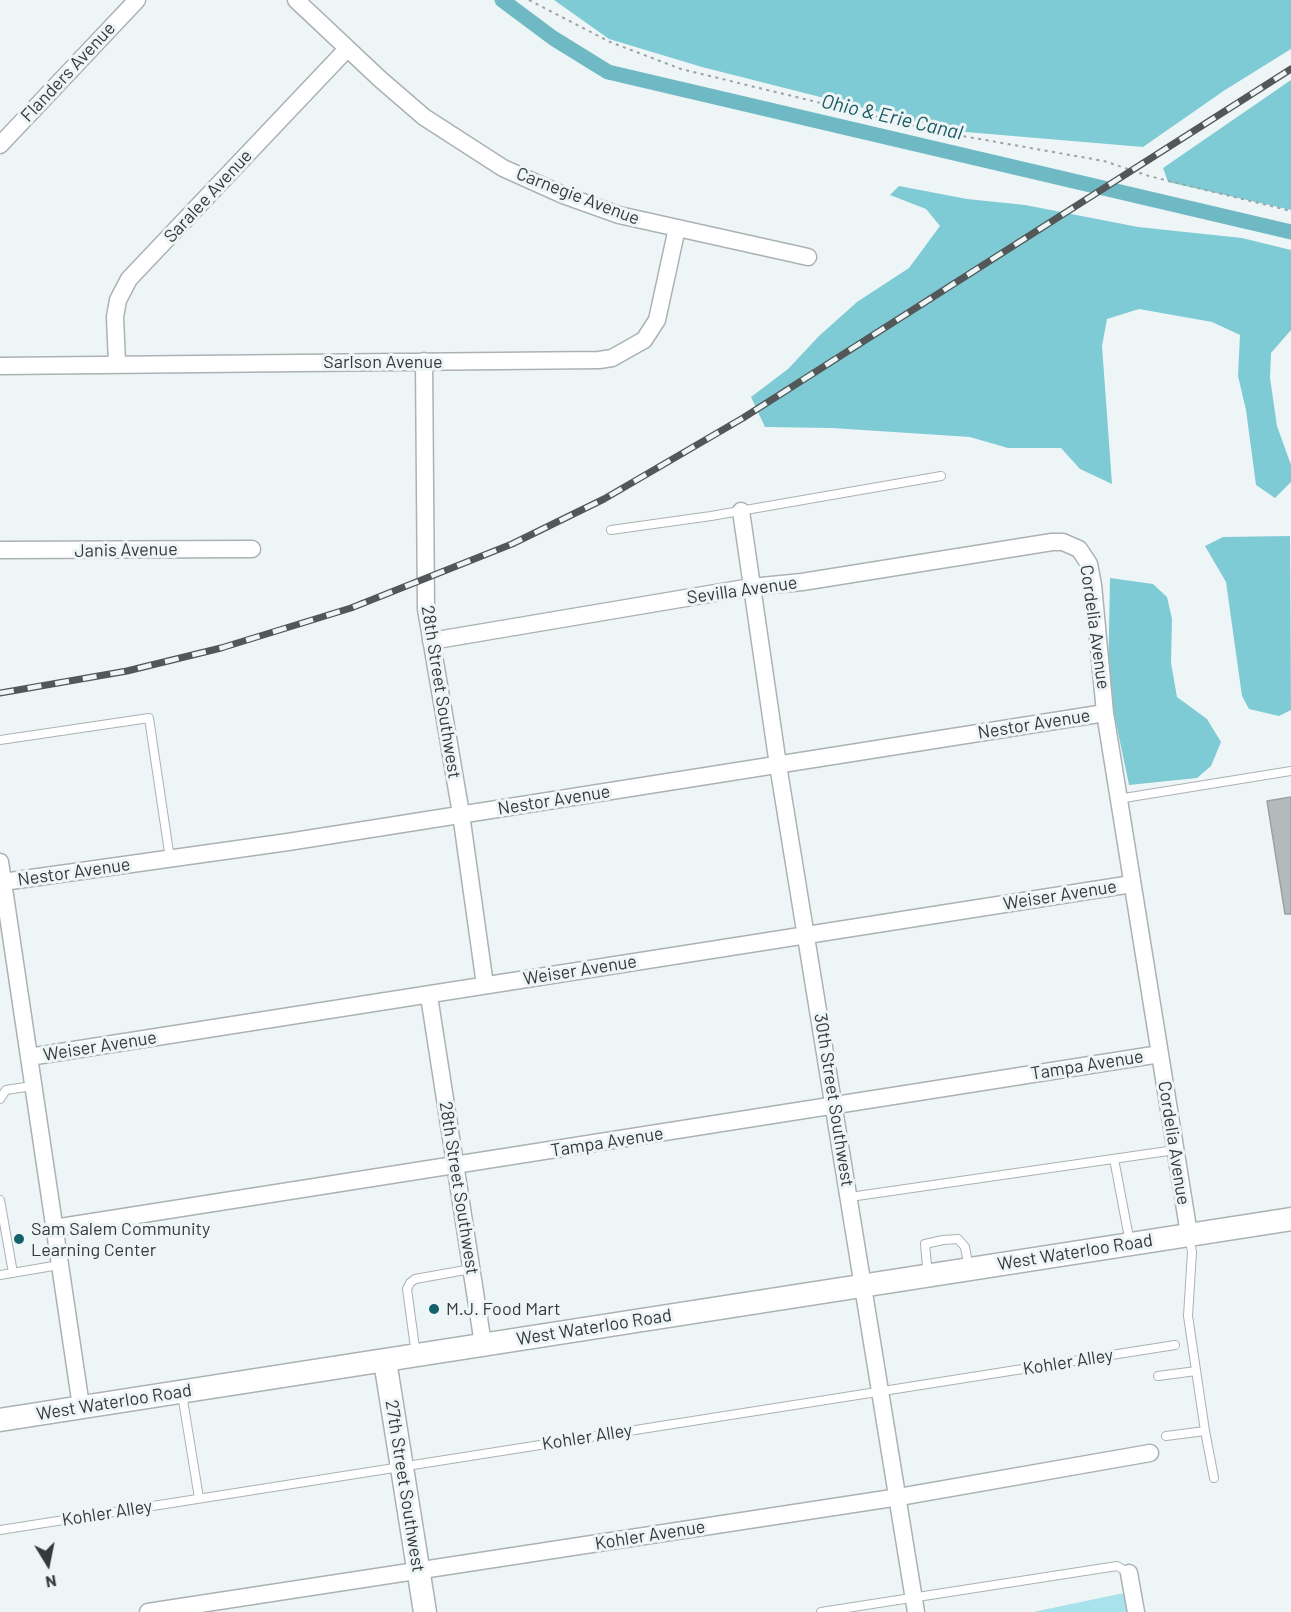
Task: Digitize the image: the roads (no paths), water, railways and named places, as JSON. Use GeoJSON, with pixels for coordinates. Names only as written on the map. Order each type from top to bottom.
{"type":"FeatureCollection","features":[{"type":"Feature","properties":{"kind":"main road","name":"West Waterloo Road"},"geometry":{"type":"LineString","coordinates":[[0,1420],[864,1287],[1189,1233],[1291,1219]]}},
{"type":"Feature","properties":{"kind":"main road","name":"27th Street Southwest"},"geometry":{"type":"LineString","coordinates":[[385,1361],[425,1612]]}},
{"type":"Feature","properties":{"kind":"street","name":"Flanders Avenue"},"geometry":{"type":"LineString","coordinates":[[0,145],[137,0]]}},
{"type":"Feature","properties":{"kind":"street","name":"Carnegie Avenue"},"geometry":{"type":"LineString","coordinates":[[296,0],[424,117],[503,168],[563,195],[619,215],[808,257]]}},
{"type":"Feature","properties":{"kind":"street","name":"Saralee Avenue"},"geometry":{"type":"LineString","coordinates":[[117,363],[115,317],[118,300],[129,279],[347,49]]}},
{"type":"Feature","properties":{"kind":"street","name":"Sarlson Avenue"},"geometry":{"type":"LineString","coordinates":[[0,366],[117,363],[599,360],[623,353],[644,340],[657,320],[677,228]]}},
{"type":"Feature","properties":{"kind":"street","name":"28th Street Southwest"},"geometry":{"type":"LineString","coordinates":[[424,361],[426,609],[461,814],[485,985]]}},
{"type":"Feature","properties":{"kind":"street","name":"30th Street Southwest"},"geometry":{"type":"LineString","coordinates":[[741,511],[778,765],[915,1605]]}},
{"type":"Feature","properties":{"kind":"street","name":"Sevilla Avenue"},"geometry":{"type":"LineString","coordinates":[[431,641],[751,587],[802,582],[1052,542]]}},
{"type":"Feature","properties":{"kind":"street","name":"Cordelia Avenue"},"geometry":{"type":"LineString","coordinates":[[1052,542],[1063,542],[1079,549],[1089,564],[1100,639],[1105,713],[1189,1233]]}},
{"type":"Feature","properties":{"kind":"street","name":"Janis Avenue"},"geometry":{"type":"LineString","coordinates":[[0,550],[252,549]]}},
{"type":"Feature","properties":{"kind":"street","name":"Nestor Avenue"},"geometry":{"type":"LineString","coordinates":[[3,882],[170,859],[1105,713]]}},
{"type":"Feature","properties":{"kind":"street"},"geometry":{"type":"LineString","coordinates":[[0,862],[81,1406]]}},
{"type":"Feature","properties":{"kind":"street","name":"Weiser Avenue"},"geometry":{"type":"LineString","coordinates":[[29,1057],[1132,884]]}},
{"type":"Feature","properties":{"kind":"street","name":"28th Street Southwest"},"geometry":{"type":"LineString","coordinates":[[429,996],[483,1344]]}},
{"type":"Feature","properties":{"kind":"street","name":"Tampa Avenue"},"geometry":{"type":"LineString","coordinates":[[54,1228],[456,1167],[1160,1054]]}},
{"type":"Feature","properties":{"kind":"street","name":"Kohler Avenue"},"geometry":{"type":"LineString","coordinates":[[148,1612],[899,1497],[1150,1452]]}},
{"type":"Feature","properties":{"kind":"street"},"geometry":{"type":"LineString","coordinates":[[1129,1573],[1136,1612]]}},
{"type":"Feature","properties":{"kind":"lane"},"geometry":{"type":"LineString","coordinates":[[611,530],[741,511],[941,476]]}},
{"type":"Feature","properties":{"kind":"lane"},"geometry":{"type":"LineString","coordinates":[[0,740],[148,718],[170,859]]}},
{"type":"Feature","properties":{"kind":"lane"},"geometry":{"type":"LineString","coordinates":[[1118,799],[1291,771]]}},
{"type":"Feature","properties":{"kind":"lane"},"geometry":{"type":"LineString","coordinates":[[0,1099],[6,1090],[32,1086]]}},
{"type":"Feature","properties":{"kind":"lane"},"geometry":{"type":"LineString","coordinates":[[850,1197],[1175,1150]]}},
{"type":"Feature","properties":{"kind":"lane"},"geometry":{"type":"LineString","coordinates":[[1114,1159],[1130,1243]]}},
{"type":"Feature","properties":{"kind":"lane"},"geometry":{"type":"LineString","coordinates":[[0,1200],[14,1272]]}},
{"type":"Feature","properties":{"kind":"lane"},"geometry":{"type":"LineString","coordinates":[[1189,1233],[1192,1252],[1188,1316],[1214,1478]]}},
{"type":"Feature","properties":{"kind":"lane"},"geometry":{"type":"LineString","coordinates":[[928,1276],[925,1244],[943,1240],[958,1239],[965,1247],[969,1270]]}},
{"type":"Feature","properties":{"kind":"lane"},"geometry":{"type":"LineString","coordinates":[[0,1275],[59,1265]]}},
{"type":"Feature","properties":{"kind":"lane"},"geometry":{"type":"LineString","coordinates":[[417,1356],[407,1289],[410,1282],[415,1279],[471,1269]]}},
{"type":"Feature","properties":{"kind":"lane","name":"Kohler Alley"},"geometry":{"type":"LineString","coordinates":[[0,1530],[1175,1345]]}},
{"type":"Feature","properties":{"kind":"lane"},"geometry":{"type":"LineString","coordinates":[[1158,1376],[1196,1371]]}},
{"type":"Feature","properties":{"kind":"lane"},"geometry":{"type":"LineString","coordinates":[[181,1391],[199,1498]]}},
{"type":"Feature","properties":{"kind":"lane"},"geometry":{"type":"LineString","coordinates":[[1166,1436],[1205,1431]]}},
{"type":"Feature","properties":{"kind":"lane"},"geometry":{"type":"LineString","coordinates":[[821,1612],[915,1605],[1117,1566],[1129,1573]]}},
{"type":"Feature","properties":{"kind":"waterway","name":"Ohio & Erie Canal"},"geometry":{"type":"LineString","coordinates":[[502,0],[553,38],[608,72],[1291,232]]}},
{"type":"Feature","properties":{"kind":"railway"},"geometry":{"type":"LineString","coordinates":[[0,693],[127,671],[221,648],[351,608],[512,544],[604,499],[743,418],[1291,69]]}},
{"type":"Feature","properties":{"kind":"place","name":"Sam Salem Community Learning Center"},"geometry":{"type":"Point","coordinates":[19,1239]}},
{"type":"Feature","properties":{"kind":"place","name":"M.J. Food Mart"},"geometry":{"type":"Point","coordinates":[434,1309]}}]}
